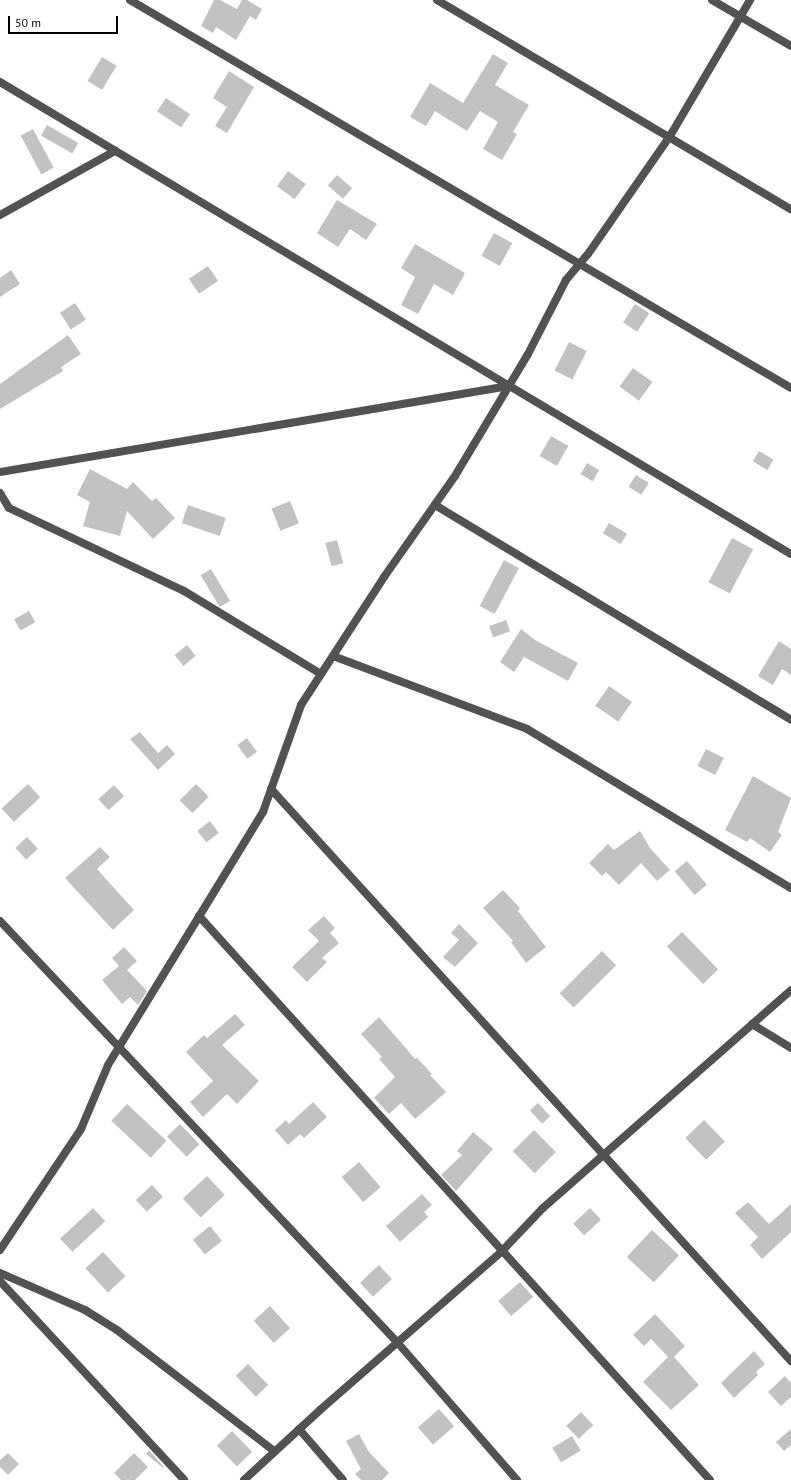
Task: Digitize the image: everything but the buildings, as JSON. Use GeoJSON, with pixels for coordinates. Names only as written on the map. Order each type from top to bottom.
{"type":"FeatureCollection","features":[{"type":"Feature","properties":{"kind":"street"},"geometry":{"type":"LineString","coordinates":[[130,0],[791,388]]}},
{"type":"Feature","properties":{"kind":"street"},"geometry":{"type":"LineString","coordinates":[[437,0],[670,136],[791,209]]}},
{"type":"Feature","properties":{"kind":"street"},"geometry":{"type":"LineString","coordinates":[[712,0],[791,46]]}},
{"type":"Feature","properties":{"kind":"street"},"geometry":{"type":"LineString","coordinates":[[0,1250],[81,1129],[118,1048],[263,812],[300,705],[455,476],[509,386],[566,280],[580,264],[670,136],[750,0]]}},
{"type":"Feature","properties":{"kind":"street"},"geometry":{"type":"LineString","coordinates":[[0,82],[791,554]]}},
{"type":"Feature","properties":{"kind":"street"},"geometry":{"type":"LineString","coordinates":[[0,215],[116,151]]}},
{"type":"Feature","properties":{"kind":"street"},"geometry":{"type":"LineString","coordinates":[[0,472],[509,386]]}},
{"type":"Feature","properties":{"kind":"street"},"geometry":{"type":"LineString","coordinates":[[0,493],[9,508],[184,590],[321,674]]}},
{"type":"Feature","properties":{"kind":"street"},"geometry":{"type":"LineString","coordinates":[[435,505],[791,720]]}},
{"type":"Feature","properties":{"kind":"street"},"geometry":{"type":"LineString","coordinates":[[333,656],[527,729],[791,888]]}},
{"type":"Feature","properties":{"kind":"street"},"geometry":{"type":"LineString","coordinates":[[270,789],[605,1154],[791,1361]]}},
{"type":"Feature","properties":{"kind":"street"},"geometry":{"type":"LineString","coordinates":[[199,916],[710,1480]]}},
{"type":"Feature","properties":{"kind":"street"},"geometry":{"type":"LineString","coordinates":[[0,921],[118,1048],[397,1342],[517,1480]]}},
{"type":"Feature","properties":{"kind":"street"},"geometry":{"type":"LineString","coordinates":[[244,1480],[274,1451],[502,1251],[543,1208],[791,990]]}},
{"type":"Feature","properties":{"kind":"street"},"geometry":{"type":"LineString","coordinates":[[752,1024],[791,1048]]}},
{"type":"Feature","properties":{"kind":"street"},"geometry":{"type":"LineString","coordinates":[[0,1273],[85,1310],[116,1330],[274,1451]]}},
{"type":"Feature","properties":{"kind":"street"},"geometry":{"type":"LineString","coordinates":[[0,1281],[184,1480]]}},
{"type":"Feature","properties":{"kind":"street"},"geometry":{"type":"LineString","coordinates":[[299,1429],[343,1480]]}}]}
